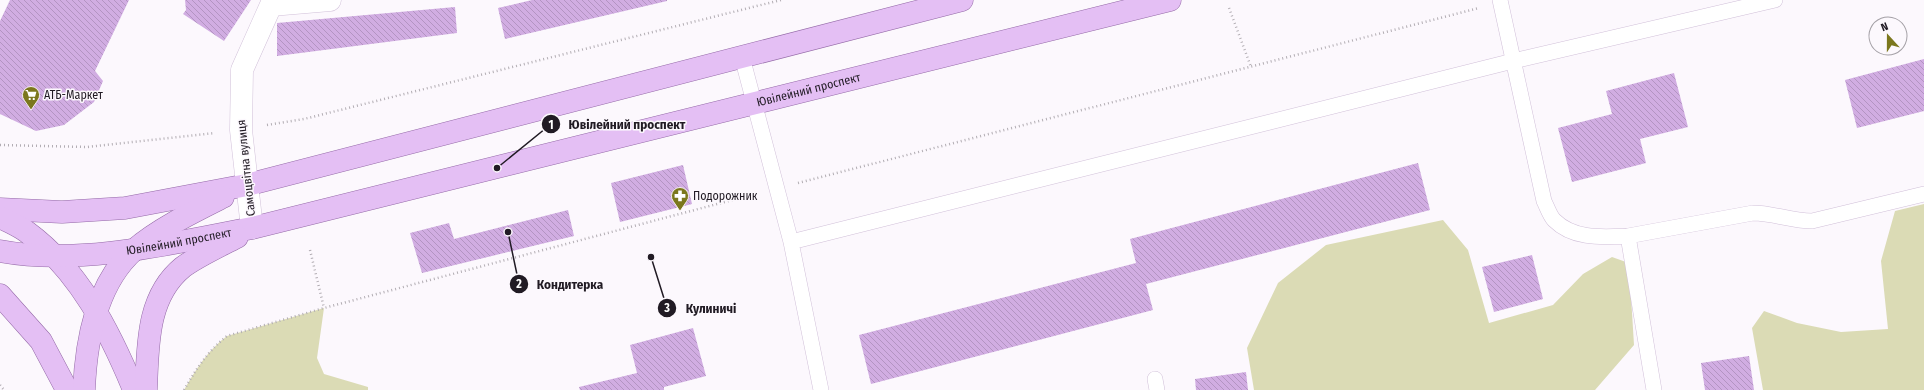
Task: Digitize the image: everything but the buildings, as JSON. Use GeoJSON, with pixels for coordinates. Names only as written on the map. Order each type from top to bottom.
{"type":"FeatureCollection","features":[{"type":"Feature","properties":{"kind":"main road"},"geometry":{"type":"LineString","coordinates":[[0,209],[62,212],[125,208],[247,185],[962,0]]}},
{"type":"Feature","properties":{"kind":"main road","name":"Ювілейний проспект"},"geometry":{"type":"LineString","coordinates":[[0,251],[54,256],[134,250],[252,228],[1170,0]]}},
{"type":"Feature","properties":{"kind":"main road"},"geometry":{"type":"LineString","coordinates":[[84,390],[85,372],[95,312],[111,278],[134,250],[181,218],[247,185]]}},
{"type":"Feature","properties":{"kind":"main road"},"geometry":{"type":"LineString","coordinates":[[0,217],[26,232],[54,256],[78,282],[119,353],[134,390]]}},
{"type":"Feature","properties":{"kind":"main road"},"geometry":{"type":"LineString","coordinates":[[146,390],[148,344],[152,316],[164,287],[183,267],[252,228]]}},
{"type":"Feature","properties":{"kind":"main road"},"geometry":{"type":"LineString","coordinates":[[0,295],[41,341],[67,390]]}},
{"type":"Feature","properties":{"kind":"street","name":"Самоцвітна вулиця"},"geometry":{"type":"LineString","coordinates":[[252,228],[240,130],[242,70],[272,2],[330,0]]}},
{"type":"Feature","properties":{"kind":"lane"},"geometry":{"type":"LineString","coordinates":[[791,242],[1513,61],[1775,0]]}},
{"type":"Feature","properties":{"kind":"lane"},"geometry":{"type":"LineString","coordinates":[[1500,1],[1544,201],[1553,220],[1567,230],[1593,237],[1628,236],[1753,213],[1773,214],[1800,221],[1812,220],[1924,194]]}},
{"type":"Feature","properties":{"kind":"lane"},"geometry":{"type":"LineString","coordinates":[[742,58],[791,242],[821,390]]}},
{"type":"Feature","properties":{"kind":"lane"},"geometry":{"type":"LineString","coordinates":[[1628,236],[1654,390]]}},
{"type":"Feature","properties":{"kind":"path"},"geometry":{"type":"LineString","coordinates":[[0,145],[87,147],[240,130],[304,119],[781,0]]}},
{"type":"Feature","properties":{"kind":"path"},"geometry":{"type":"LineString","coordinates":[[184,390],[196,369],[216,344],[227,336],[324,308],[776,189],[1251,67],[1500,1]]}},
{"type":"Feature","properties":{"kind":"path"},"geometry":{"type":"LineString","coordinates":[[1229,8],[1251,67]]}},
{"type":"Feature","properties":{"kind":"path"},"geometry":{"type":"LineString","coordinates":[[310,250],[324,308]]}},
{"type":"Feature","properties":{"kind":"path"},"geometry":{"type":"LineString","coordinates":[[0,385],[4,390]]}},
{"type":"Feature","properties":{"kind":"green space"},"geometry":{"type":"Polygon","coordinates":[[[1924,204],[1924,390],[1763,390],[1752,328],[1764,311],[1797,323],[1841,332],[1888,329],[1881,261],[1895,211],[1924,204]]]}},
{"type":"Feature","properties":{"kind":"green space"},"geometry":{"type":"Polygon","coordinates":[[[1443,220],[1468,250],[1489,323],[1553,305],[1583,274],[1612,257],[1626,262],[1630,280],[1634,345],[1595,390],[1254,390],[1247,348],[1278,283],[1326,245],[1443,220]]]}},
{"type":"Feature","properties":{"kind":"green space"},"geometry":{"type":"Polygon","coordinates":[[[324,308],[317,358],[324,374],[368,387],[368,390],[184,390],[203,360],[220,341],[227,336],[324,308]]]}},
{"type":"Feature","properties":{"kind":"place","name":"АТБ-Маркет"},"geometry":{"type":"Point","coordinates":[31,110]}},
{"type":"Feature","properties":{"kind":"place","name":"Ювілейний проспект"},"geometry":{"type":"Point","coordinates":[497,168]}},
{"type":"Feature","properties":{"kind":"place","name":"Подорожник"},"geometry":{"type":"Point","coordinates":[680,211]}},
{"type":"Feature","properties":{"kind":"place","name":"Кондитерка"},"geometry":{"type":"Point","coordinates":[508,232]}},
{"type":"Feature","properties":{"kind":"place","name":"Кулиничі"},"geometry":{"type":"Point","coordinates":[651,257]}}]}
